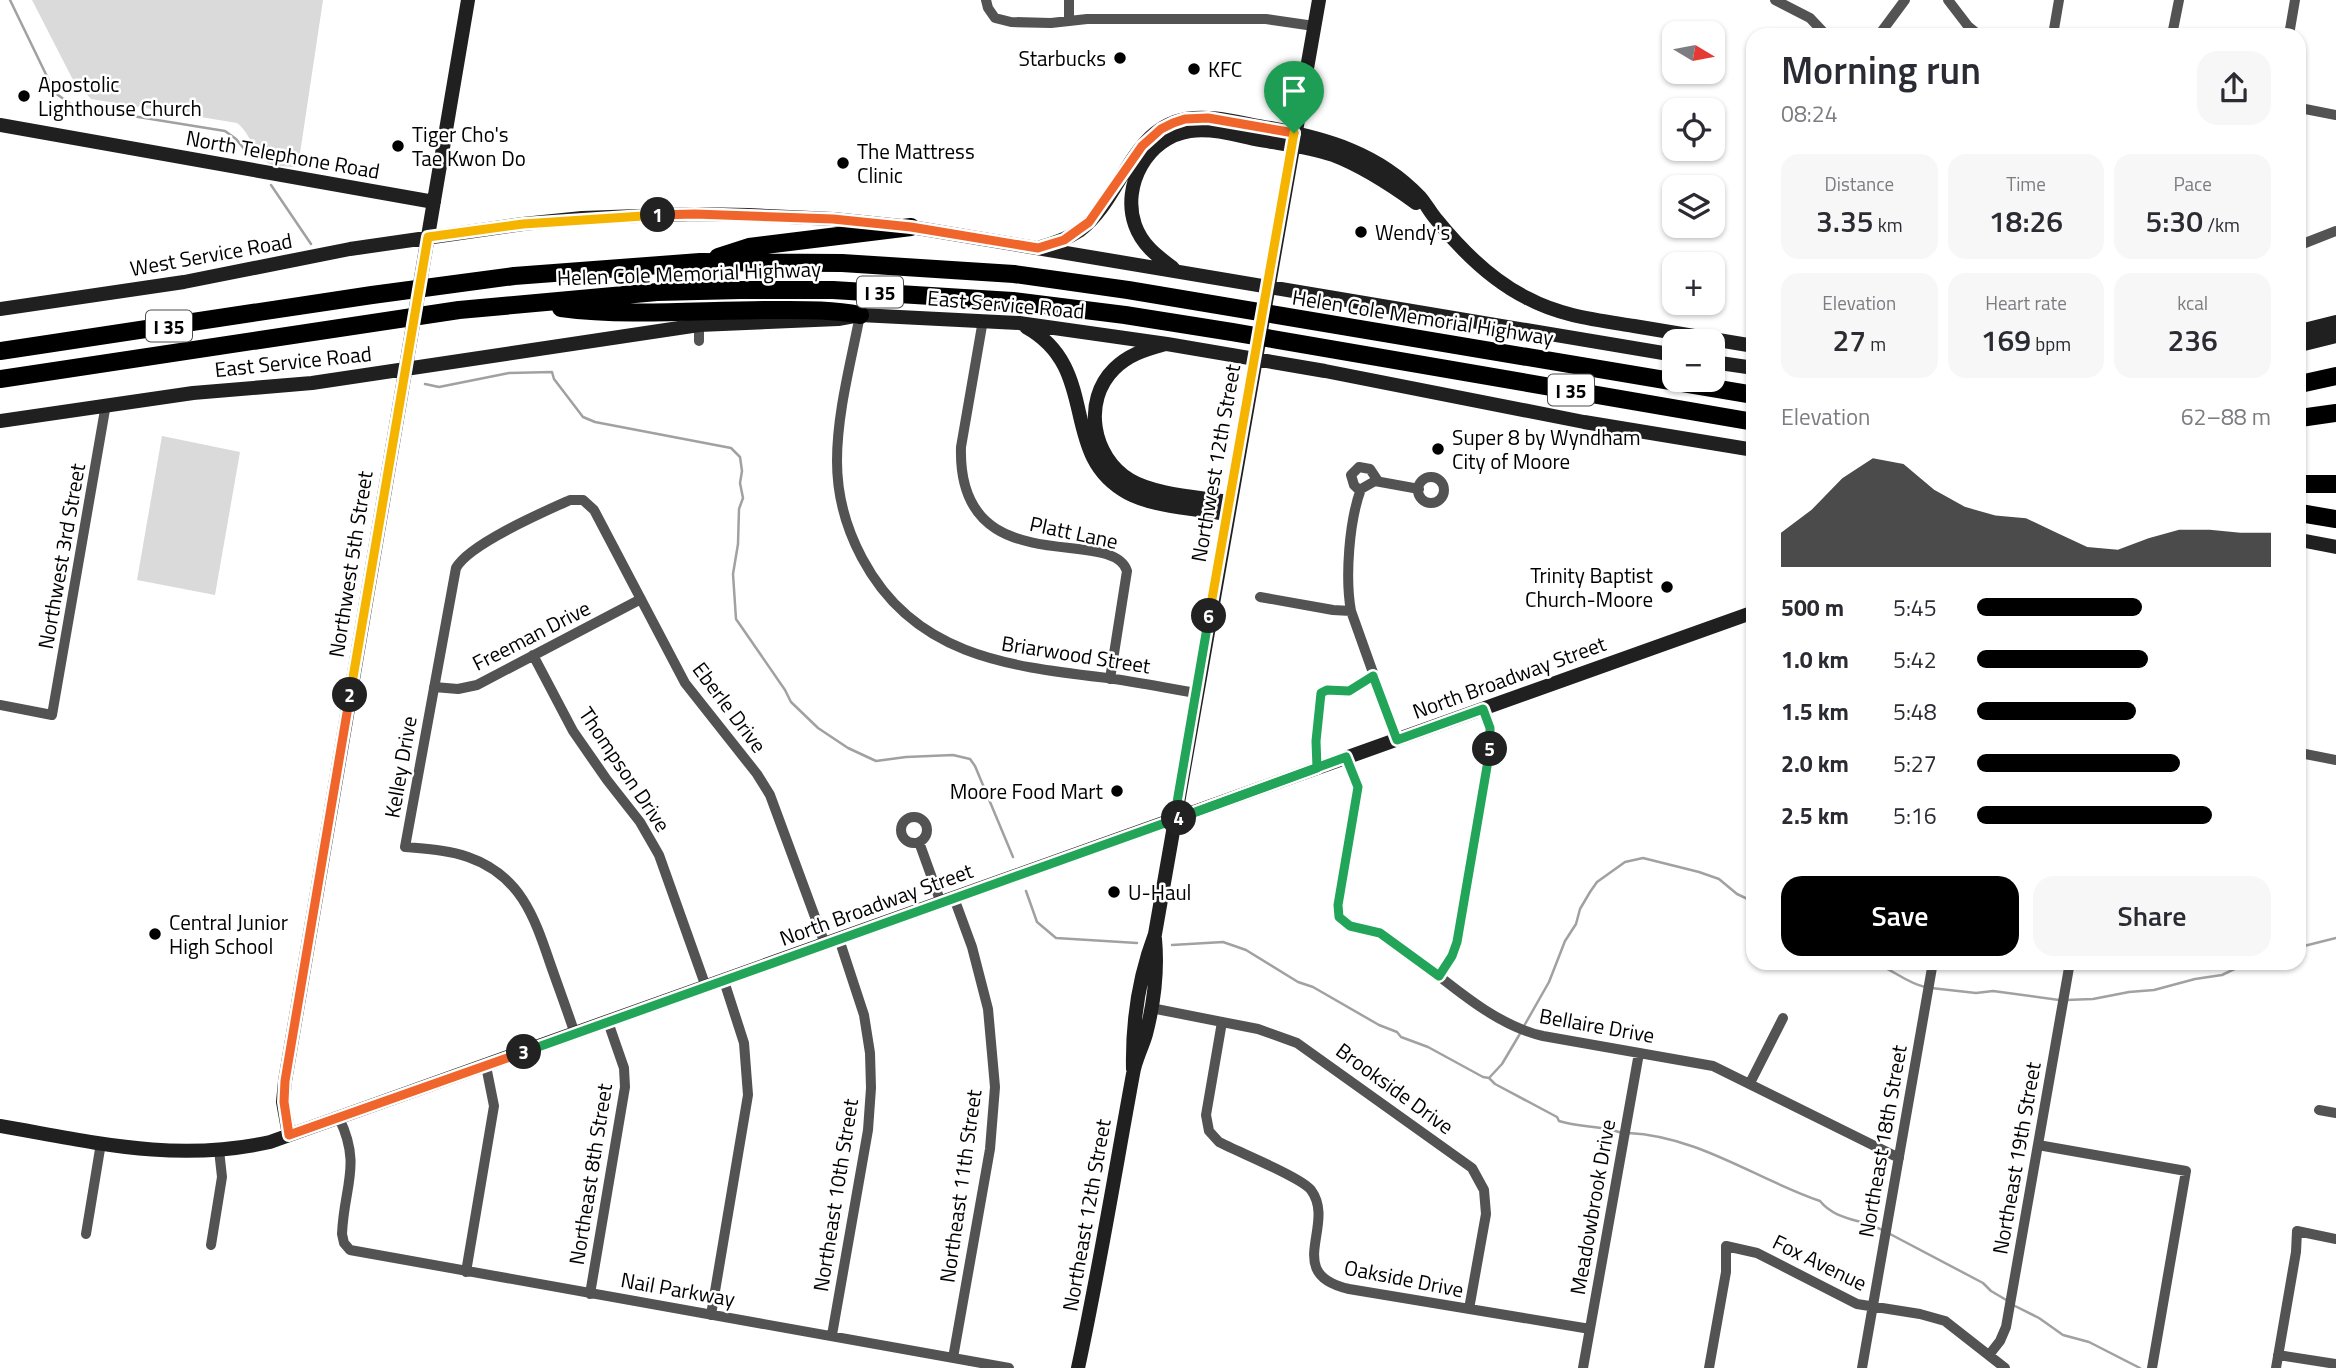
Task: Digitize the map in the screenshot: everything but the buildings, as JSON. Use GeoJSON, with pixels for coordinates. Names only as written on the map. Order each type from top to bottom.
{"type":"FeatureCollection","features":[{"type":"Feature","properties":{"kind":"highway"},"geometry":{"type":"LineString","coordinates":[[700,262],[749,247],[911,227]]}},
{"type":"Feature","properties":{"kind":"highway","name":"Helen Cole Memorial Highway"},"geometry":{"type":"LineString","coordinates":[[0,351],[455,283],[568,271],[700,262],[842,263],[1014,274],[1128,290],[1746,394]]}},
{"type":"Feature","properties":{"kind":"highway","name":"Helen Cole Memorial Highway"},"geometry":{"type":"LineString","coordinates":[[0,379],[459,310],[526,303],[657,292],[740,289],[858,291],[1013,301],[1165,321],[1746,421]]}},
{"type":"Feature","properties":{"kind":"highway"},"geometry":{"type":"LineString","coordinates":[[526,303],[602,313],[804,309],[838,310],[860,315]]}},
{"type":"Feature","properties":{"kind":"highway"},"geometry":{"type":"LineString","coordinates":[[2306,383],[2336,376]]}},
{"type":"Feature","properties":{"kind":"highway"},"geometry":{"type":"LineString","coordinates":[[2306,417],[2336,413]]}},
{"type":"Feature","properties":{"kind":"highway"},"geometry":{"type":"LineString","coordinates":[[2306,484],[2336,485]]}},
{"type":"Feature","properties":{"kind":"highway"},"geometry":{"type":"LineString","coordinates":[[2306,514],[2336,519]]}},
{"type":"Feature","properties":{"kind":"main road","name":"Northwest 5th Street"},"geometry":{"type":"LineString","coordinates":[[289,1135],[284,1102],[285,1081],[468,0]]}},
{"type":"Feature","properties":{"kind":"main road","name":"Northwest 12th Street"},"geometry":{"type":"LineString","coordinates":[[1155,934],[1319,0]]}},
{"type":"Feature","properties":{"kind":"main road"},"geometry":{"type":"LineString","coordinates":[[1038,248],[1064,240],[1089,222],[1142,146],[1161,129],[1173,123],[1185,119],[1208,118],[1293,139]]}},
{"type":"Feature","properties":{"kind":"main road","name":"North Telephone Road"},"geometry":{"type":"LineString","coordinates":[[0,125],[434,202]]}},
{"type":"Feature","properties":{"kind":"main road"},"geometry":{"type":"LineString","coordinates":[[1177,271],[1150,249],[1135,226],[1132,207],[1133,187],[1140,167],[1165,140],[1189,131],[1217,131],[1331,141],[1350,148],[1406,184],[1465,251],[1489,273],[1514,291],[1541,305],[1591,319],[1746,345]]}},
{"type":"Feature","properties":{"kind":"main road","name":"West Service Road"},"geometry":{"type":"LineString","coordinates":[[0,309],[184,282],[350,249],[570,219],[695,214],[800,216],[911,227],[1038,248]]}},
{"type":"Feature","properties":{"kind":"main road"},"geometry":{"type":"LineString","coordinates":[[1038,248],[1662,353]]}},
{"type":"Feature","properties":{"kind":"main road","name":"East Service Road"},"geometry":{"type":"LineString","coordinates":[[0,421],[193,393],[312,383],[699,325],[838,319],[860,315],[1019,323],[1167,344],[1325,371],[1572,420],[1746,449]]}},
{"type":"Feature","properties":{"kind":"main road"},"geometry":{"type":"LineString","coordinates":[[2306,330],[2336,322]]}},
{"type":"Feature","properties":{"kind":"main road"},"geometry":{"type":"LineString","coordinates":[[1019,323],[1041,335],[1062,359],[1072,379],[1090,452],[1110,481],[1139,498],[1228,508]]}},
{"type":"Feature","properties":{"kind":"main road"},"geometry":{"type":"LineString","coordinates":[[2306,344],[2336,336]]}},
{"type":"Feature","properties":{"kind":"main road"},"geometry":{"type":"LineString","coordinates":[[1167,344],[1133,355],[1110,374],[1098,395],[1096,405],[1095,423],[1099,443],[1110,463],[1125,477],[1138,484],[1228,508]]}},
{"type":"Feature","properties":{"kind":"main road"},"geometry":{"type":"LineString","coordinates":[[1725,364],[1746,367]]}},
{"type":"Feature","properties":{"kind":"main road"},"geometry":{"type":"LineString","coordinates":[[2306,541],[2336,547]]}},
{"type":"Feature","properties":{"kind":"main road","name":"North Broadway Street"},"geometry":{"type":"LineString","coordinates":[[0,1125],[160,1152],[251,1146],[289,1135],[1746,615]]}},
{"type":"Feature","properties":{"kind":"main road","name":"Northeast 12th Street"},"geometry":{"type":"LineString","coordinates":[[1079,1368],[1133,1069],[1146,1035],[1142,967],[1155,934]]}},
{"type":"Feature","properties":{"kind":"street"},"geometry":{"type":"LineString","coordinates":[[986,0],[991,14],[1002,21],[1051,23],[1087,19],[1266,19],[1314,26]]}},
{"type":"Feature","properties":{"kind":"street"},"geometry":{"type":"LineString","coordinates":[[1069,0],[1069,21]]}},
{"type":"Feature","properties":{"kind":"street"},"geometry":{"type":"LineString","coordinates":[[1775,0],[1803,14],[1818,28]]}},
{"type":"Feature","properties":{"kind":"street"},"geometry":{"type":"LineString","coordinates":[[1883,28],[1905,0]]}},
{"type":"Feature","properties":{"kind":"street"},"geometry":{"type":"LineString","coordinates":[[1948,0],[1970,28]]}},
{"type":"Feature","properties":{"kind":"street"},"geometry":{"type":"LineString","coordinates":[[2054,28],[2059,0]]}},
{"type":"Feature","properties":{"kind":"street"},"geometry":{"type":"LineString","coordinates":[[2173,28],[2179,0]]}},
{"type":"Feature","properties":{"kind":"street"},"geometry":{"type":"LineString","coordinates":[[2289,28],[2295,0]]}},
{"type":"Feature","properties":{"kind":"street"},"geometry":{"type":"LineString","coordinates":[[2306,109],[2336,115]]}},
{"type":"Feature","properties":{"kind":"street"},"geometry":{"type":"LineString","coordinates":[[2306,243],[2336,232]]}},
{"type":"Feature","properties":{"kind":"street","name":"Briarwood Street"},"geometry":{"type":"LineString","coordinates":[[860,315],[841,419],[837,474],[843,514],[849,531],[875,579],[896,605],[934,636],[954,647],[998,662],[1196,693]]}},
{"type":"Feature","properties":{"kind":"street","name":"Platt Lane"},"geometry":{"type":"LineString","coordinates":[[983,320],[961,447],[966,491],[980,515],[1009,536],[1043,545],[1108,555],[1122,561],[1127,571],[1110,679]]}},
{"type":"Feature","properties":{"kind":"street"},"geometry":{"type":"LineString","coordinates":[[699,325],[699,341]]}},
{"type":"Feature","properties":{"kind":"street","name":"Northwest 3rd Street"},"geometry":{"type":"LineString","coordinates":[[0,705],[52,715],[106,404]]}},
{"type":"Feature","properties":{"kind":"street"},"geometry":{"type":"LineString","coordinates":[[1360,491],[1353,485],[1351,475],[1359,467],[1370,469],[1378,481]]}},
{"type":"Feature","properties":{"kind":"street"},"geometry":{"type":"LineString","coordinates":[[1397,740],[1351,611],[1348,594],[1349,560],[1360,491],[1365,485],[1378,481],[1419,489]]}},
{"type":"Feature","properties":{"kind":"street","name":"Kelley Drive"},"geometry":{"type":"LineString","coordinates":[[576,1034],[538,927],[524,899],[514,888],[493,869],[468,857],[405,846],[453,577],[462,559],[480,546],[562,503],[576,499],[586,502]]}},
{"type":"Feature","properties":{"kind":"street","name":"Eberle Drive"},"geometry":{"type":"LineString","coordinates":[[586,502],[594,510],[685,683],[748,762],[770,795],[825,944]]}},
{"type":"Feature","properties":{"kind":"street"},"geometry":{"type":"LineString","coordinates":[[1260,597],[1351,611]]}},
{"type":"Feature","properties":{"kind":"street","name":"Freeman Drive"},"geometry":{"type":"LineString","coordinates":[[434,687],[467,688],[641,599]]}},
{"type":"Feature","properties":{"kind":"street","name":"Thompson Drive"},"geometry":{"type":"LineString","coordinates":[[533,655],[572,731],[640,822],[659,855],[706,987]]}},
{"type":"Feature","properties":{"kind":"street"},"geometry":{"type":"LineString","coordinates":[[1317,768],[1316,741],[1321,693],[1327,690],[1349,691],[1373,676]]}},
{"type":"Feature","properties":{"kind":"street"},"geometry":{"type":"LineString","coordinates":[[1439,976],[1452,956],[1457,942],[1490,755],[1491,738],[1483,709]]}},
{"type":"Feature","properties":{"kind":"street"},"geometry":{"type":"LineString","coordinates":[[2306,754],[2336,760]]}},
{"type":"Feature","properties":{"kind":"street","name":"Bellaire Drive"},"geometry":{"type":"LineString","coordinates":[[1346,757],[1358,787],[1338,905],[1339,917],[1350,926],[1380,933],[1493,1015],[1516,1028],[1536,1034],[1707,1064],[1899,1158]]}},
{"type":"Feature","properties":{"kind":"street","name":"Northeast 11th Street"},"geometry":{"type":"LineString","coordinates":[[919,842],[972,947],[988,1009],[995,1068],[995,1097],[989,1149],[953,1358]]}},
{"type":"Feature","properties":{"kind":"street","name":"Northeast 10th Street"},"geometry":{"type":"LineString","coordinates":[[832,1335],[868,1130],[872,1088],[864,1015],[839,939]]}},
{"type":"Feature","properties":{"kind":"street","name":"Northeast 18th Street"},"geometry":{"type":"LineString","coordinates":[[1862,1368],[1932,970]]}},
{"type":"Feature","properties":{"kind":"street","name":"Northeast 19th Street"},"geometry":{"type":"LineString","coordinates":[[1989,1355],[2004,1334],[2009,1310],[2069,970]]}},
{"type":"Feature","properties":{"kind":"street"},"geometry":{"type":"LineString","coordinates":[[711,1315],[748,1095],[744,1043],[724,981]]}},
{"type":"Feature","properties":{"kind":"street","name":"Brookside Drive"},"geometry":{"type":"LineString","coordinates":[[1143,1009],[1222,1022],[1273,1034],[1306,1048],[1472,1168],[1482,1182],[1486,1214],[1469,1310]]}},
{"type":"Feature","properties":{"kind":"street"},"geometry":{"type":"LineString","coordinates":[[1750,1083],[1783,1018]]}},
{"type":"Feature","properties":{"kind":"street","name":"Northeast 8th Street"},"geometry":{"type":"LineString","coordinates":[[590,1294],[625,1087],[624,1068],[608,1022]]}},
{"type":"Feature","properties":{"kind":"street","name":"Oakside Drive"},"geometry":{"type":"LineString","coordinates":[[1222,1022],[1206,1115],[1209,1131],[1219,1142],[1309,1188],[1319,1210],[1313,1252],[1320,1274],[1337,1286],[1590,1329]]}},
{"type":"Feature","properties":{"kind":"street","name":"Meadowbrook Drive"},"geometry":{"type":"LineString","coordinates":[[1583,1368],[1639,1053]]}},
{"type":"Feature","properties":{"kind":"street"},"geometry":{"type":"LineString","coordinates":[[466,1272],[494,1106],[486,1066]]}},
{"type":"Feature","properties":{"kind":"street"},"geometry":{"type":"LineString","coordinates":[[2319,1110],[2336,1113]]}},
{"type":"Feature","properties":{"kind":"street","name":"Nail Parkway"},"geometry":{"type":"LineString","coordinates":[[339,1118],[349,1141],[352,1159],[342,1227],[344,1243],[356,1252],[1009,1368]]}},
{"type":"Feature","properties":{"kind":"street"},"geometry":{"type":"LineString","coordinates":[[86,1234],[101,1143]]}},
{"type":"Feature","properties":{"kind":"street"},"geometry":{"type":"LineString","coordinates":[[2038,1145],[2186,1171],[2152,1367]]}},
{"type":"Feature","properties":{"kind":"street"},"geometry":{"type":"LineString","coordinates":[[211,1245],[222,1177],[219,1150]]}},
{"type":"Feature","properties":{"kind":"street"},"geometry":{"type":"LineString","coordinates":[[2276,1368],[2297,1252],[2297,1231],[2336,1239]]}},
{"type":"Feature","properties":{"kind":"street","name":"Fox Avenue"},"geometry":{"type":"LineString","coordinates":[[1709,1368],[1726,1272],[1726,1246],[1757,1253],[1857,1304],[1920,1314],[1945,1321],[2005,1368]]}},
{"type":"Feature","properties":{"kind":"street"},"geometry":{"type":"LineString","coordinates":[[2278,1355],[2336,1364]]}},
{"type":"Feature","properties":{"kind":"shaded area"},"geometry":{"type":"Polygon","coordinates":[[[32,0],[323,0],[299,160],[293,167],[270,164],[260,156],[246,132],[237,123],[91,99],[72,78],[32,0]]]}},
{"type":"Feature","properties":{"kind":"shaded area"},"geometry":{"type":"Polygon","coordinates":[[[162,436],[240,452],[215,595],[137,580],[162,436]]]}},
{"type":"Feature","properties":{"kind":"waterway"},"geometry":{"type":"LineString","coordinates":[[10,0],[55,93],[71,104],[225,131],[236,139],[250,156]]}},
{"type":"Feature","properties":{"kind":"waterway"},"geometry":{"type":"LineString","coordinates":[[271,185],[311,244]]}},
{"type":"Feature","properties":{"kind":"waterway"},"geometry":{"type":"LineString","coordinates":[[425,384],[439,387],[509,373],[552,372],[554,379],[583,417],[595,422],[731,448],[740,457],[743,498],[739,509],[738,544],[733,574],[736,619],[791,702],[818,728],[848,748],[876,761],[953,755],[970,759],[1013,857]]}},
{"type":"Feature","properties":{"kind":"waterway"},"geometry":{"type":"LineString","coordinates":[[1524,1026],[1549,982],[1565,941],[1590,892],[1597,882],[1625,862],[1643,858],[1699,872],[1719,879],[1746,898]]}},
{"type":"Feature","properties":{"kind":"waterway"},"geometry":{"type":"LineString","coordinates":[[1026,891],[1037,922],[1056,938],[1137,943]]}},
{"type":"Feature","properties":{"kind":"waterway"},"geometry":{"type":"LineString","coordinates":[[2306,946],[2336,938]]}},
{"type":"Feature","properties":{"kind":"waterway"},"geometry":{"type":"LineString","coordinates":[[1172,945],[1223,942],[1246,950],[1298,982],[1313,987],[1379,1025],[1397,1032],[1401,1037],[1428,1047],[1489,1078],[1495,1084],[1557,1117],[1559,1121],[1622,1133]]}},
{"type":"Feature","properties":{"kind":"waterway"},"geometry":{"type":"LineString","coordinates":[[1890,970],[1925,987]]}},
{"type":"Feature","properties":{"kind":"waterway"},"geometry":{"type":"LineString","coordinates":[[2066,1000],[2154,990],[2222,975],[2232,970]]}},
{"type":"Feature","properties":{"kind":"waterway"},"geometry":{"type":"LineString","coordinates":[[1931,988],[1976,993],[1993,991],[2059,1000]]}},
{"type":"Feature","properties":{"kind":"waterway"},"geometry":{"type":"LineString","coordinates":[[1489,1078],[1502,1064],[1521,1032]]}},
{"type":"Feature","properties":{"kind":"waterway"},"geometry":{"type":"LineString","coordinates":[[1628,1133],[1654,1136],[1703,1150],[1820,1201],[1826,1208],[1842,1216],[1884,1231]]}},
{"type":"Feature","properties":{"kind":"waterway"},"geometry":{"type":"LineString","coordinates":[[1890,1234],[1983,1283],[2008,1301]]}},
{"type":"Feature","properties":{"kind":"waterway"},"geometry":{"type":"LineString","coordinates":[[2013,1305],[2039,1318],[2063,1335],[2089,1342],[2140,1368]]}},
{"type":"Feature","properties":{"kind":"place","name":"Starbucks"},"geometry":{"type":"Point","coordinates":[1120,58]}},
{"type":"Feature","properties":{"kind":"place","name":"KFC"},"geometry":{"type":"Point","coordinates":[1194,69]}},
{"type":"Feature","properties":{"kind":"place","name":"Apostolic Lighthouse Church"},"geometry":{"type":"Point","coordinates":[24,96]}},
{"type":"Feature","properties":{"kind":"place","name":"Tiger Cho's Tae Kwon Do"},"geometry":{"type":"Point","coordinates":[398,146]}},
{"type":"Feature","properties":{"kind":"place","name":"The Mattress Clinic"},"geometry":{"type":"Point","coordinates":[843,163]}},
{"type":"Feature","properties":{"kind":"place","name":"Wendy's"},"geometry":{"type":"Point","coordinates":[1361,232]}},
{"type":"Feature","properties":{"kind":"place","name":"Super 8 by Wyndham City of Moore"},"geometry":{"type":"Point","coordinates":[1438,449]}},
{"type":"Feature","properties":{"kind":"place","name":"Trinity Baptist Church-Moore"},"geometry":{"type":"Point","coordinates":[1667,587]}},
{"type":"Feature","properties":{"kind":"place","name":"Moore Food Mart"},"geometry":{"type":"Point","coordinates":[1117,791]}},
{"type":"Feature","properties":{"kind":"place","name":"U-Haul"},"geometry":{"type":"Point","coordinates":[1114,892]}},
{"type":"Feature","properties":{"kind":"place","name":"Central Junior High School"},"geometry":{"type":"Point","coordinates":[155,934]}},
{"type":"Feature","properties":{"kind":"route"},"geometry":{"type":"LineString","coordinates":[[1294,133],[1174,820],[1203,810],[1317,768],[1316,741],[1323,690],[1349,691],[1373,676],[1397,740],[1483,709],[1490,728],[1490,755],[1457,942],[1452,956],[1439,976],[1380,933],[1350,926],[1339,917],[1338,905],[1358,787],[1356,776],[1346,757],[1317,768],[1174,820],[289,1135],[285,1119],[285,1081],[428,237],[582,218],[695,214],[833,219],[911,227],[1038,248],[1064,240],[1089,222],[1142,146],[1150,137],[1173,123],[1185,119],[1208,118],[1294,133]]}}]}
